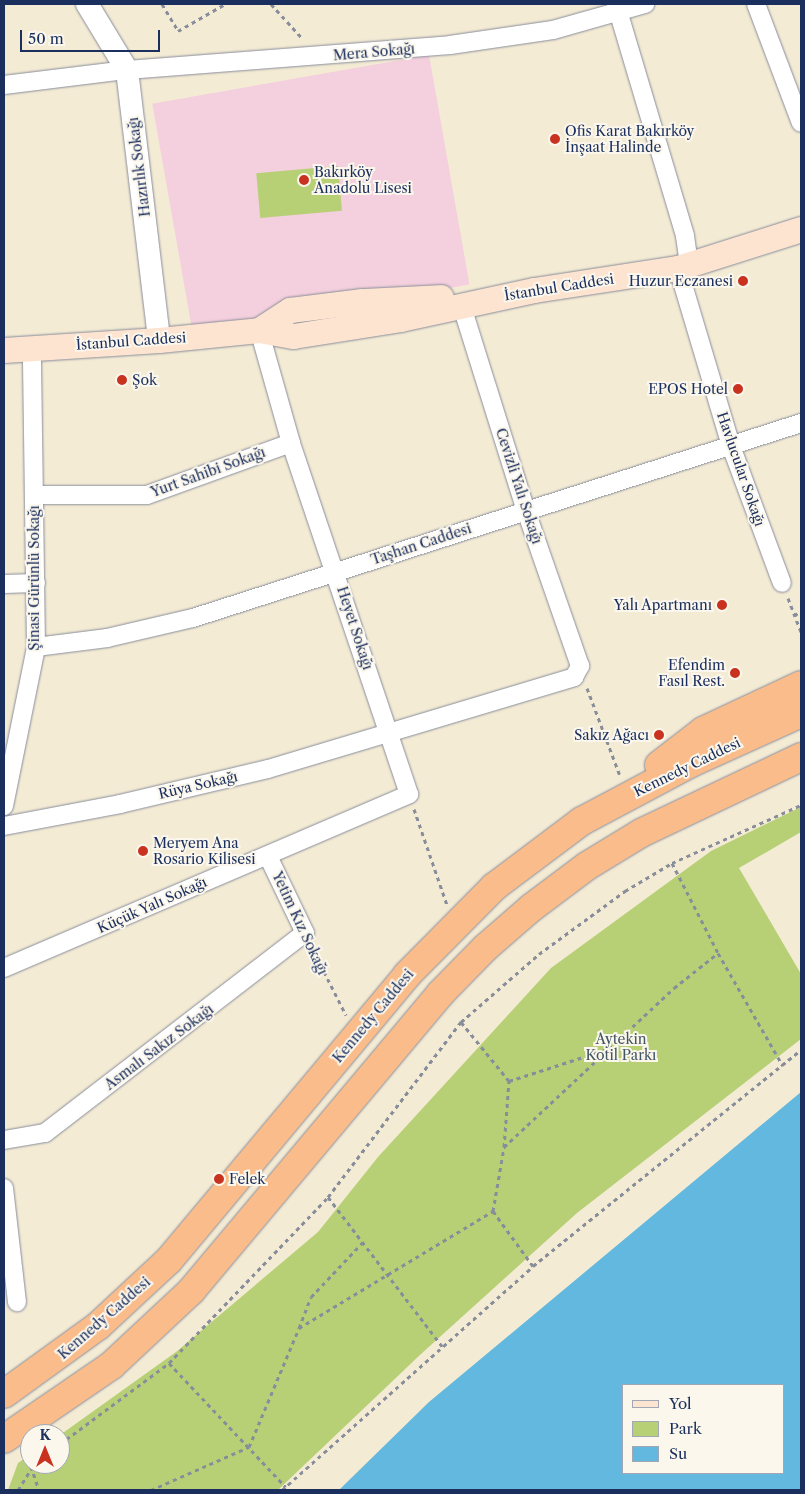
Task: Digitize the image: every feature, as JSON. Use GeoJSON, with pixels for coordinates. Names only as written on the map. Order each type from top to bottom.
{"type":"FeatureCollection","features":[{"type":"Feature","properties":{"kind":"highway"},"geometry":{"type":"LineString","coordinates":[[627,795],[703,731],[801,685]]}},
{"type":"Feature","properties":{"kind":"highway","name":"Kennedy Caddesi"},"geometry":{"type":"LineString","coordinates":[[4,1394],[98,1326],[169,1260],[407,975],[454,925],[525,863],[582,821],[627,795],[801,713]]}},
{"type":"Feature","properties":{"kind":"highway"},"geometry":{"type":"LineString","coordinates":[[4,1439],[112,1365],[191,1291],[440,994],[485,948],[531,908],[587,866],[641,833],[798,759]]}},
{"type":"Feature","properties":{"kind":"main road","name":"İstanbul Caddesi"},"geometry":{"type":"LineString","coordinates":[[4,350],[159,340],[259,330],[290,310],[362,301],[450,297],[462,304],[684,266],[801,229]]}},
{"type":"Feature","properties":{"kind":"street","name":"Hazırlık Sokağı"},"geometry":{"type":"LineString","coordinates":[[87,4],[127,70],[159,340]]}},
{"type":"Feature","properties":{"kind":"street","name":"Mera Sokağı"},"geometry":{"type":"LineString","coordinates":[[4,84],[127,70],[450,45],[553,30],[617,9],[645,4]]}},
{"type":"Feature","properties":{"kind":"street"},"geometry":{"type":"LineString","coordinates":[[756,4],[801,123]]}},
{"type":"Feature","properties":{"kind":"street","name":"Havlucular Sokağı"},"geometry":{"type":"LineString","coordinates":[[617,9],[686,236],[684,266],[731,446],[782,583]]}},
{"type":"Feature","properties":{"kind":"street","name":"Cevizli Yalı Sokağı"},"geometry":{"type":"LineString","coordinates":[[462,304],[526,511],[580,666]]}},
{"type":"Feature","properties":{"kind":"street","name":"Heyet Sokağı"},"geometry":{"type":"LineString","coordinates":[[259,330],[290,443],[336,570],[410,794]]}},
{"type":"Feature","properties":{"kind":"street","name":"Şinasi Gürünlü Sokağı"},"geometry":{"type":"LineString","coordinates":[[4,806],[36,647],[32,348]]}},
{"type":"Feature","properties":{"kind":"street","name":"Taşhan Caddesi"},"geometry":{"type":"LineString","coordinates":[[36,647],[107,638],[193,618],[336,570],[801,423]]}},
{"type":"Feature","properties":{"kind":"street","name":"Yurt Sahibi Sokağı"},"geometry":{"type":"LineString","coordinates":[[35,494],[147,495],[290,443]]}},
{"type":"Feature","properties":{"kind":"street"},"geometry":{"type":"LineString","coordinates":[[4,584],[36,583]]}},
{"type":"Feature","properties":{"kind":"street","name":"Rüya Sokağı"},"geometry":{"type":"LineString","coordinates":[[4,826],[268,769],[574,677],[580,666]]}},
{"type":"Feature","properties":{"kind":"street","name":"Küçük Yalı Sokağı"},"geometry":{"type":"LineString","coordinates":[[4,968],[410,794]]}},
{"type":"Feature","properties":{"kind":"street","name":"Yetim Kız Sokağı"},"geometry":{"type":"LineString","coordinates":[[268,856],[305,933]]}},
{"type":"Feature","properties":{"kind":"street","name":"Asmalı Sakız Sokağı"},"geometry":{"type":"LineString","coordinates":[[4,1140],[45,1133],[305,933]]}},
{"type":"Feature","properties":{"kind":"street"},"geometry":{"type":"LineString","coordinates":[[4,1188],[17,1302]]}},
{"type":"Feature","properties":{"kind":"path"},"geometry":{"type":"LineString","coordinates":[[162,4],[178,31],[225,4]]}},
{"type":"Feature","properties":{"kind":"path"},"geometry":{"type":"LineString","coordinates":[[271,4],[319,56]]}},
{"type":"Feature","properties":{"kind":"path"},"geometry":{"type":"LineString","coordinates":[[782,583],[801,632]]}},
{"type":"Feature","properties":{"kind":"path"},"geometry":{"type":"LineString","coordinates":[[794,616],[801,612]]}},
{"type":"Feature","properties":{"kind":"path"},"geometry":{"type":"LineString","coordinates":[[592,703],[627,795]]}},
{"type":"Feature","properties":{"kind":"path"},"geometry":{"type":"LineString","coordinates":[[410,794],[454,925]]}},
{"type":"Feature","properties":{"kind":"path"},"geometry":{"type":"LineString","coordinates":[[70,1436],[168,1363],[328,1197],[460,1022],[539,954],[625,891],[672,863],[801,805]]}},
{"type":"Feature","properties":{"kind":"path"},"geometry":{"type":"LineString","coordinates":[[672,863],[718,953],[783,1066]]}},
{"type":"Feature","properties":{"kind":"path","name":"Yetim Kız Sokağı"},"geometry":{"type":"LineString","coordinates":[[305,933],[331,991]]}},
{"type":"Feature","properties":{"kind":"path"},"geometry":{"type":"LineString","coordinates":[[504,1147],[674,988],[718,953]]}},
{"type":"Feature","properties":{"kind":"path"},"geometry":{"type":"LineString","coordinates":[[460,1022],[509,1081],[504,1147],[493,1211],[533,1266]]}},
{"type":"Feature","properties":{"kind":"path"},"geometry":{"type":"LineString","coordinates":[[509,1081],[609,1049]]}},
{"type":"Feature","properties":{"kind":"path"},"geometry":{"type":"LineString","coordinates":[[282,1490],[533,1266],[801,1050]]}},
{"type":"Feature","properties":{"kind":"path"},"geometry":{"type":"LineString","coordinates":[[328,1197],[442,1346]]}},
{"type":"Feature","properties":{"kind":"path"},"geometry":{"type":"LineString","coordinates":[[298,1328],[493,1211]]}},
{"type":"Feature","properties":{"kind":"path"},"geometry":{"type":"LineString","coordinates":[[151,1490],[249,1447],[311,1297],[363,1242]]}},
{"type":"Feature","properties":{"kind":"path"},"geometry":{"type":"LineString","coordinates":[[168,1363],[286,1487]]}},
{"type":"Feature","properties":{"kind":"path"},"geometry":{"type":"LineString","coordinates":[[18,1490],[27,1474]]}},
{"type":"Feature","properties":{"kind":"path"},"geometry":{"type":"LineString","coordinates":[[35,1474],[40,1490]]}},
{"type":"Feature","properties":{"kind":"shaded area","name":"Bakırköy Anadolu Lisesi"},"geometry":{"type":"Polygon","coordinates":[[[429,55],[469,284],[193,333],[152,104],[429,55]]]}},
{"type":"Feature","properties":{"kind":"green space"},"geometry":{"type":"Polygon","coordinates":[[[338,166],[342,211],[260,218],[256,173],[338,166]]]}},
{"type":"Feature","properties":{"kind":"green space","name":"Aytekin Kotil Parkı"},"geometry":{"type":"Polygon","coordinates":[[[801,807],[801,832],[739,868],[801,974],[801,1039],[577,1213],[421,1354],[278,1490],[8,1490],[20,1462],[20,1474],[70,1474],[70,1428],[176,1352],[318,1232],[378,1157],[551,968],[711,851],[801,807]]]}},
{"type":"Feature","properties":{"kind":"water"},"geometry":{"type":"Polygon","coordinates":[[[801,1092],[801,1490],[339,1490],[429,1402],[801,1092]]]}},
{"type":"Feature","properties":{"kind":"place","name":"Ofis Karat Bakırköy İnşaat Halinde"},"geometry":{"type":"Point","coordinates":[555,139]}},
{"type":"Feature","properties":{"kind":"place","name":"Bakırköy Anadolu Lisesi"},"geometry":{"type":"Point","coordinates":[304,180]}},
{"type":"Feature","properties":{"kind":"place","name":"Huzur Eczanesi"},"geometry":{"type":"Point","coordinates":[743,281]}},
{"type":"Feature","properties":{"kind":"place","name":"Şok"},"geometry":{"type":"Point","coordinates":[122,380]}},
{"type":"Feature","properties":{"kind":"place","name":"EPOS Hotel"},"geometry":{"type":"Point","coordinates":[738,389]}},
{"type":"Feature","properties":{"kind":"place","name":"Yalı Apartmanı"},"geometry":{"type":"Point","coordinates":[722,605]}},
{"type":"Feature","properties":{"kind":"place","name":"Efendim Fasıl Rest."},"geometry":{"type":"Point","coordinates":[735,673]}},
{"type":"Feature","properties":{"kind":"place","name":"Sakız Ağacı"},"geometry":{"type":"Point","coordinates":[659,735]}},
{"type":"Feature","properties":{"kind":"place","name":"Meryem Ana Rosario Kilisesi"},"geometry":{"type":"Point","coordinates":[143,851]}},
{"type":"Feature","properties":{"kind":"place","name":"Felek"},"geometry":{"type":"Point","coordinates":[219,1179]}}]}
